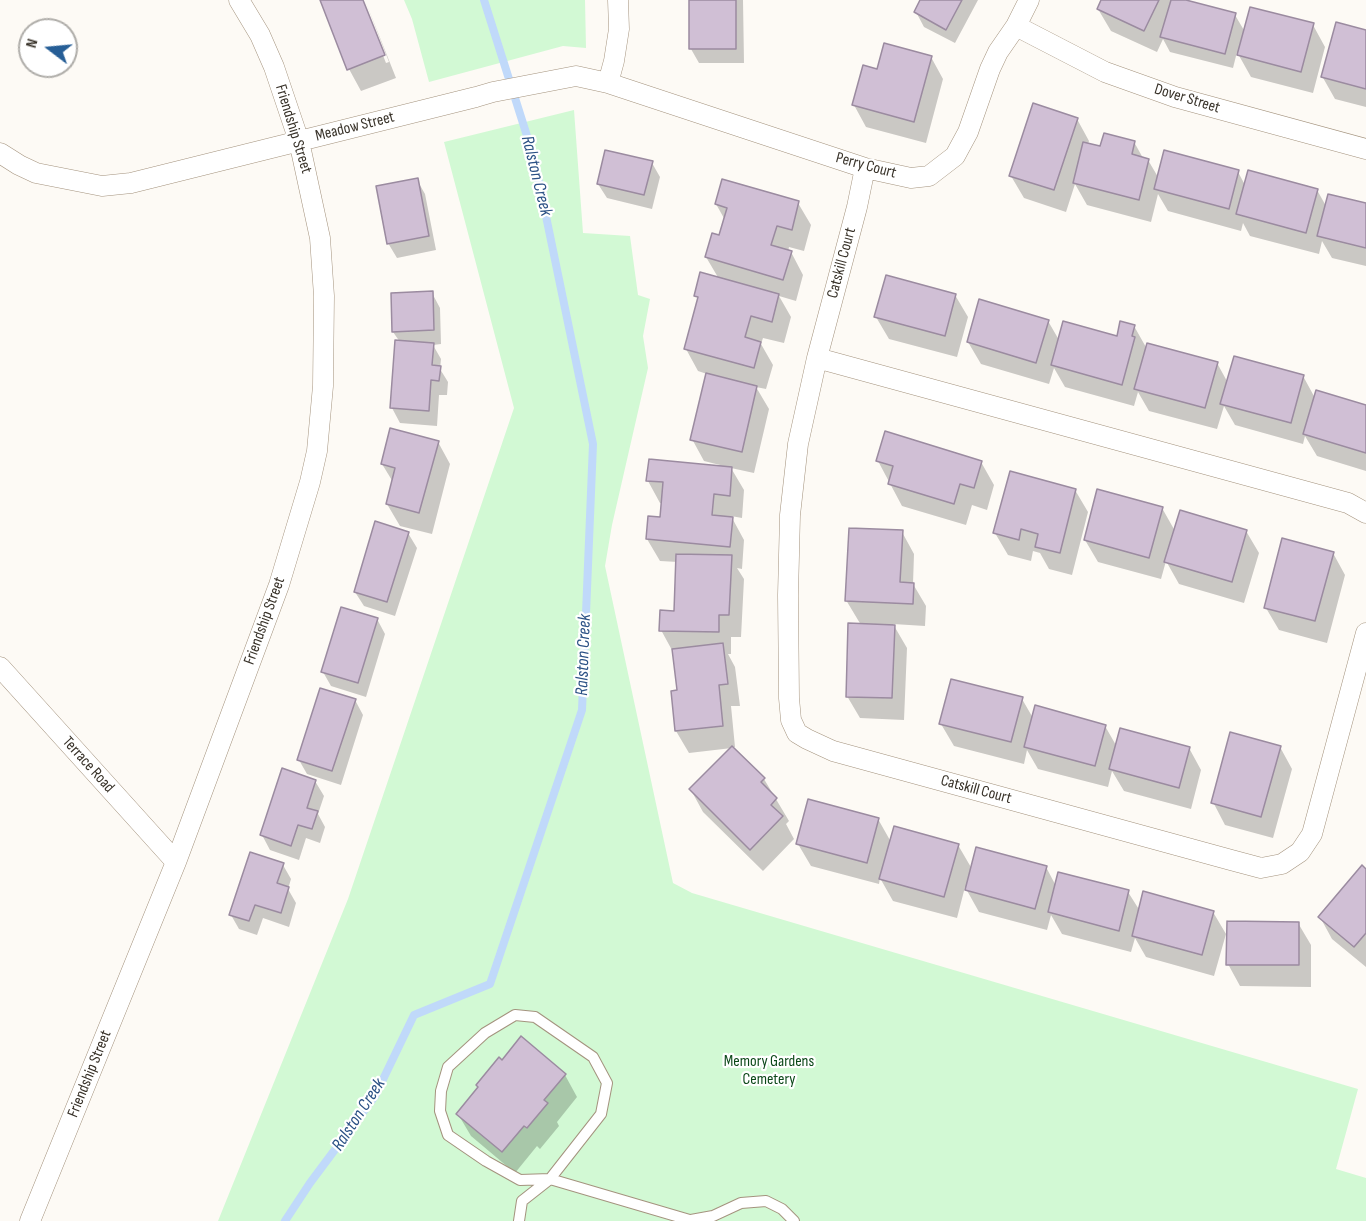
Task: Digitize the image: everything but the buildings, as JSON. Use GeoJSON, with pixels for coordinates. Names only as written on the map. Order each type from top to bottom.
{"type":"FeatureCollection","features":[{"type":"Feature","properties":{"kind":"street","name":"Friendship Street"},"geometry":{"type":"LineString","coordinates":[[30,1221],[176,862],[279,585],[310,482],[317,450],[323,386],[324,296],[320,238],[298,141],[274,67],[260,35],[239,0]]}},
{"type":"Feature","properties":{"kind":"street"},"geometry":{"type":"LineString","coordinates":[[608,83],[619,29],[618,0]]}},
{"type":"Feature","properties":{"kind":"street","name":"Perry Court"},"geometry":{"type":"LineString","coordinates":[[608,83],[865,168],[911,178],[929,176],[955,156],[968,132],[998,52],[1016,26],[1029,0]]}},
{"type":"Feature","properties":{"kind":"street","name":"Dover Street"},"geometry":{"type":"LineString","coordinates":[[1016,26],[1105,72],[1175,97],[1366,149]]}},
{"type":"Feature","properties":{"kind":"street","name":"Meadow Street"},"geometry":{"type":"LineString","coordinates":[[0,153],[36,173],[102,186],[131,183],[493,92],[576,76],[608,83]]}},
{"type":"Feature","properties":{"kind":"street","name":"Catskill Court"},"geometry":{"type":"LineString","coordinates":[[865,168],[817,358],[798,444],[790,515],[788,595],[789,698],[792,720],[797,733],[833,751],[1262,868],[1282,864],[1300,852],[1312,834],[1366,633]]}},
{"type":"Feature","properties":{"kind":"street"},"geometry":{"type":"LineString","coordinates":[[817,358],[1348,503],[1366,513]]}},
{"type":"Feature","properties":{"kind":"street","name":"Terrace Road"},"geometry":{"type":"LineString","coordinates":[[0,667],[176,862]]}},
{"type":"Feature","properties":{"kind":"lane"},"geometry":{"type":"LineString","coordinates":[[519,1221],[522,1202],[550,1179],[601,1114],[607,1083],[593,1057],[535,1017],[515,1015],[485,1034],[448,1067],[441,1091],[440,1111],[448,1135],[486,1161],[520,1180],[550,1179],[692,1220],[712,1216],[741,1203],[766,1201],[782,1209],[794,1221]]}},
{"type":"Feature","properties":{"kind":"green space"},"geometry":{"type":"Polygon","coordinates":[[[404,0],[585,0],[586,48],[563,46],[429,82],[412,19],[404,0]]]}},
{"type":"Feature","properties":{"kind":"green space","name":"Memory Gardens Cemetery"},"geometry":{"type":"Polygon","coordinates":[[[574,110],[583,233],[630,236],[638,295],[650,299],[643,336],[648,368],[612,525],[605,566],[673,883],[692,893],[1358,1089],[1336,1169],[1366,1178],[1366,1221],[218,1221],[348,899],[514,408],[444,142],[574,110]]]}},
{"type":"Feature","properties":{"kind":"waterway","name":"Ralston Creek"},"geometry":{"type":"LineString","coordinates":[[285,1221],[310,1183],[375,1096],[414,1015],[490,984],[582,710],[593,444],[534,158],[484,0]]}}]}
